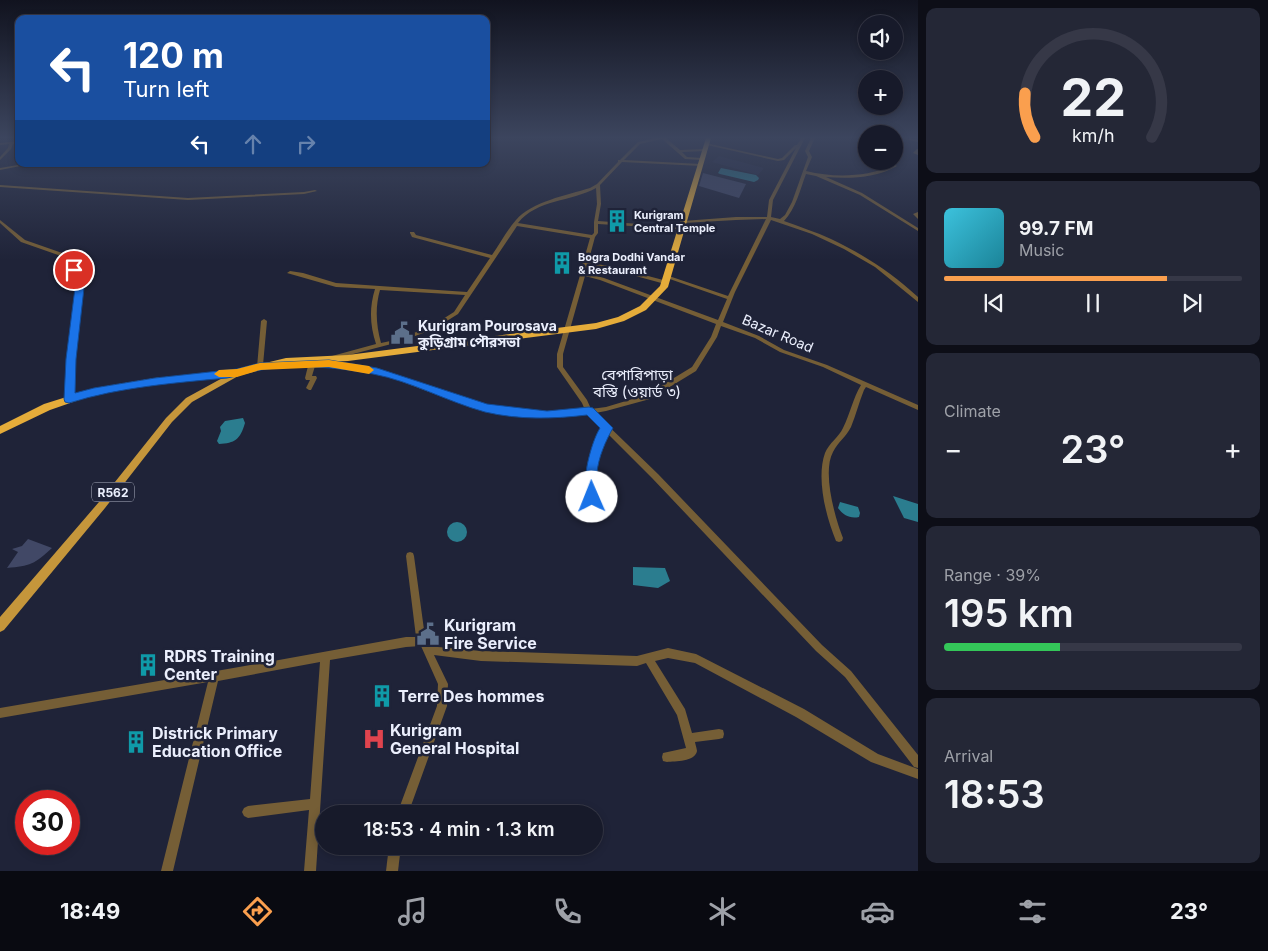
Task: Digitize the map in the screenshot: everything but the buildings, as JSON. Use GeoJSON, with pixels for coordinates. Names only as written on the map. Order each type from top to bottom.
{"type":"FeatureCollection","features":[{"type":"Feature","properties":{"kind":"highway"},"geometry":{"type":"LineString","coordinates":[[0,430],[69,399],[94,391],[155,381],[237,373],[286,361],[348,358],[596,326],[621,319],[643,308],[664,287],[697,179]]}},
{"type":"Feature","properties":{"kind":"main road","name":"R562"},"geometry":{"type":"LineString","coordinates":[[2,622],[108,498],[169,420],[189,400],[237,373]]}},
{"type":"Feature","properties":{"kind":"street"},"geometry":{"type":"LineString","coordinates":[[329,359],[397,342],[432,328],[456,313],[516,224],[528,211],[582,192],[598,185],[604,179]]}},
{"type":"Feature","properties":{"kind":"street"},"geometry":{"type":"LineString","coordinates":[[264,322],[260,367],[329,363],[377,372],[457,399],[513,413],[547,415],[606,409],[648,397],[694,370],[714,337],[730,298],[769,218],[771,200],[782,179]]}},
{"type":"Feature","properties":{"kind":"street"},"geometry":{"type":"LineString","coordinates":[[781,221],[787,216],[802,179]]}},
{"type":"Feature","properties":{"kind":"street"},"geometry":{"type":"LineString","coordinates":[[825,179],[861,194],[918,230]]}},
{"type":"Feature","properties":{"kind":"street"},"geometry":{"type":"LineString","coordinates":[[598,185],[600,204],[596,222],[596,233],[592,237],[584,264],[568,330],[560,354],[560,367],[585,402],[589,411],[812,641],[848,674],[918,763]]}},
{"type":"Feature","properties":{"kind":"street"},"geometry":{"type":"LineString","coordinates":[[0,186],[188,199],[304,193],[315,190]]}},
{"type":"Feature","properties":{"kind":"street"},"geometry":{"type":"LineString","coordinates":[[918,213],[915,214],[918,218]]}},
{"type":"Feature","properties":{"kind":"street"},"geometry":{"type":"LineString","coordinates":[[596,222],[682,225],[769,218],[815,233],[843,246],[903,286],[918,300]]}},
{"type":"Feature","properties":{"kind":"street"},"geometry":{"type":"LineString","coordinates":[[0,221],[24,241],[62,255],[74,270],[80,288],[72,350],[69,399]]}},
{"type":"Feature","properties":{"kind":"street"},"geometry":{"type":"LineString","coordinates":[[910,224],[918,223]]}},
{"type":"Feature","properties":{"kind":"street"},"geometry":{"type":"LineString","coordinates":[[516,224],[592,237]]}},
{"type":"Feature","properties":{"kind":"street"},"geometry":{"type":"LineString","coordinates":[[412,233],[414,236],[448,246],[494,257]]}},
{"type":"Feature","properties":{"kind":"street"},"geometry":{"type":"LineString","coordinates":[[584,264],[666,279],[730,298]]}},
{"type":"Feature","properties":{"kind":"street"},"geometry":{"type":"LineString","coordinates":[[290,273],[303,275],[327,284],[468,294]]}},
{"type":"Feature","properties":{"kind":"street","name":"Bazar Road"},"geometry":{"type":"LineString","coordinates":[[582,274],[720,322],[757,337],[782,351],[825,366],[918,408]]}},
{"type":"Feature","properties":{"kind":"street"},"geometry":{"type":"LineString","coordinates":[[378,288],[375,296],[373,318],[379,346]]}},
{"type":"Feature","properties":{"kind":"street"},"geometry":{"type":"LineString","coordinates":[[309,388],[314,378],[308,378],[312,364]]}},
{"type":"Feature","properties":{"kind":"street"},"geometry":{"type":"LineString","coordinates":[[839,538],[830,516],[826,470],[828,454],[844,433],[857,398],[865,384]]}},
{"type":"Feature","properties":{"kind":"street"},"geometry":{"type":"LineString","coordinates":[[589,502],[592,492],[591,472],[603,432],[607,428]]}},
{"type":"Feature","properties":{"kind":"street"},"geometry":{"type":"LineString","coordinates":[[405,805],[442,706],[443,684],[422,641],[410,556]]}},
{"type":"Feature","properties":{"kind":"street"},"geometry":{"type":"LineString","coordinates":[[0,713],[406,642],[422,641],[436,650],[480,656],[637,661],[668,653],[696,659],[800,713],[874,758],[918,774]]}},
{"type":"Feature","properties":{"kind":"street"},"geometry":{"type":"LineString","coordinates":[[310,871],[324,656]]}},
{"type":"Feature","properties":{"kind":"street"},"geometry":{"type":"LineString","coordinates":[[648,658],[681,713],[692,750],[688,754],[667,757]]}},
{"type":"Feature","properties":{"kind":"street"},"geometry":{"type":"LineString","coordinates":[[167,871],[214,677]]}},
{"type":"Feature","properties":{"kind":"street"},"geometry":{"type":"LineString","coordinates":[[689,738],[718,734]]}},
{"type":"Feature","properties":{"kind":"street"},"geometry":{"type":"LineString","coordinates":[[248,812],[314,804]]}},
{"type":"Feature","properties":{"kind":"street"},"geometry":{"type":"LineString","coordinates":[[392,871],[394,855]]}},
{"type":"Feature","properties":{"kind":"shaded area"},"geometry":{"type":"Polygon","coordinates":[[[701,179],[725,179],[746,184],[739,198],[699,186],[701,179]]]}},
{"type":"Feature","properties":{"kind":"shaded area"},"geometry":{"type":"Polygon","coordinates":[[[740,179],[759,179],[754,182],[740,179]]]}},
{"type":"Feature","properties":{"kind":"shaded area"},"geometry":{"type":"Polygon","coordinates":[[[243,418],[245,423],[239,437],[229,443],[219,444],[217,441],[221,431],[220,427],[225,421],[243,418]]]}},
{"type":"Feature","properties":{"kind":"shaded area"},"geometry":{"type":"Polygon","coordinates":[[[893,496],[918,504],[918,522],[904,518],[893,496]]]}},
{"type":"Feature","properties":{"kind":"shaded area"},"geometry":{"type":"Polygon","coordinates":[[[840,502],[858,507],[859,517],[850,517],[842,513],[838,508],[840,502]]]}},
{"type":"Feature","properties":{"kind":"shaded area"},"geometry":{"type":"Polygon","coordinates":[[[457,522],[464,525],[467,532],[464,539],[457,542],[450,539],[447,532],[450,525],[457,522]]]}},
{"type":"Feature","properties":{"kind":"shaded area"},"geometry":{"type":"Polygon","coordinates":[[[28,539],[52,548],[32,563],[7,568],[18,552],[12,549],[22,546],[28,539]]]}},
{"type":"Feature","properties":{"kind":"shaded area"},"geometry":{"type":"Polygon","coordinates":[[[633,567],[665,568],[670,581],[658,588],[633,585],[633,567]]]}},
{"type":"Feature","properties":{"kind":"slow traffic"},"geometry":{"type":"LineString","coordinates":[[219,374],[237,373],[260,367],[329,363],[369,370]]}},
{"type":"Feature","properties":{"kind":"place","name":"Kurigram Central Temple"},"geometry":{"type":"Point","coordinates":[617,221]}},
{"type":"Feature","properties":{"kind":"place","name":"Bogra Dodhi Vandar & Restaurant"},"geometry":{"type":"Point","coordinates":[562,263]}},
{"type":"Feature","properties":{"kind":"place","name":"Kurigram Pourosava কুড়িগ্রাম পৌরসভা"},"geometry":{"type":"Point","coordinates":[402,333]}},
{"type":"Feature","properties":{"kind":"place","name":"Kurigram Fire Service"},"geometry":{"type":"Point","coordinates":[428,634]}},
{"type":"Feature","properties":{"kind":"place","name":"RDRS Training Center"},"geometry":{"type":"Point","coordinates":[148,665]}},
{"type":"Feature","properties":{"kind":"place","name":"Terre Des hommes"},"geometry":{"type":"Point","coordinates":[382,696]}},
{"type":"Feature","properties":{"kind":"place","name":"Kurigram General Hospital"},"geometry":{"type":"Point","coordinates":[374,739]}},
{"type":"Feature","properties":{"kind":"place","name":"Districk Primary Education Office"},"geometry":{"type":"Point","coordinates":[136,742]}},
{"type":"Feature","properties":{"kind":"district","name":"বেপারিপাড়া বস্তি (ওয়ার্ড ৩)"},"geometry":{"type":"Point","coordinates":[637,382]}},
{"type":"Feature","properties":{"kind":"route"},"geometry":{"type":"LineString","coordinates":[[74,270],[80,288],[75,317],[69,399],[94,391],[155,381],[237,373],[260,367],[329,363],[377,372],[486,408],[513,413],[567,415],[589,411],[607,428],[603,432],[591,472],[592,497]]}}]}
